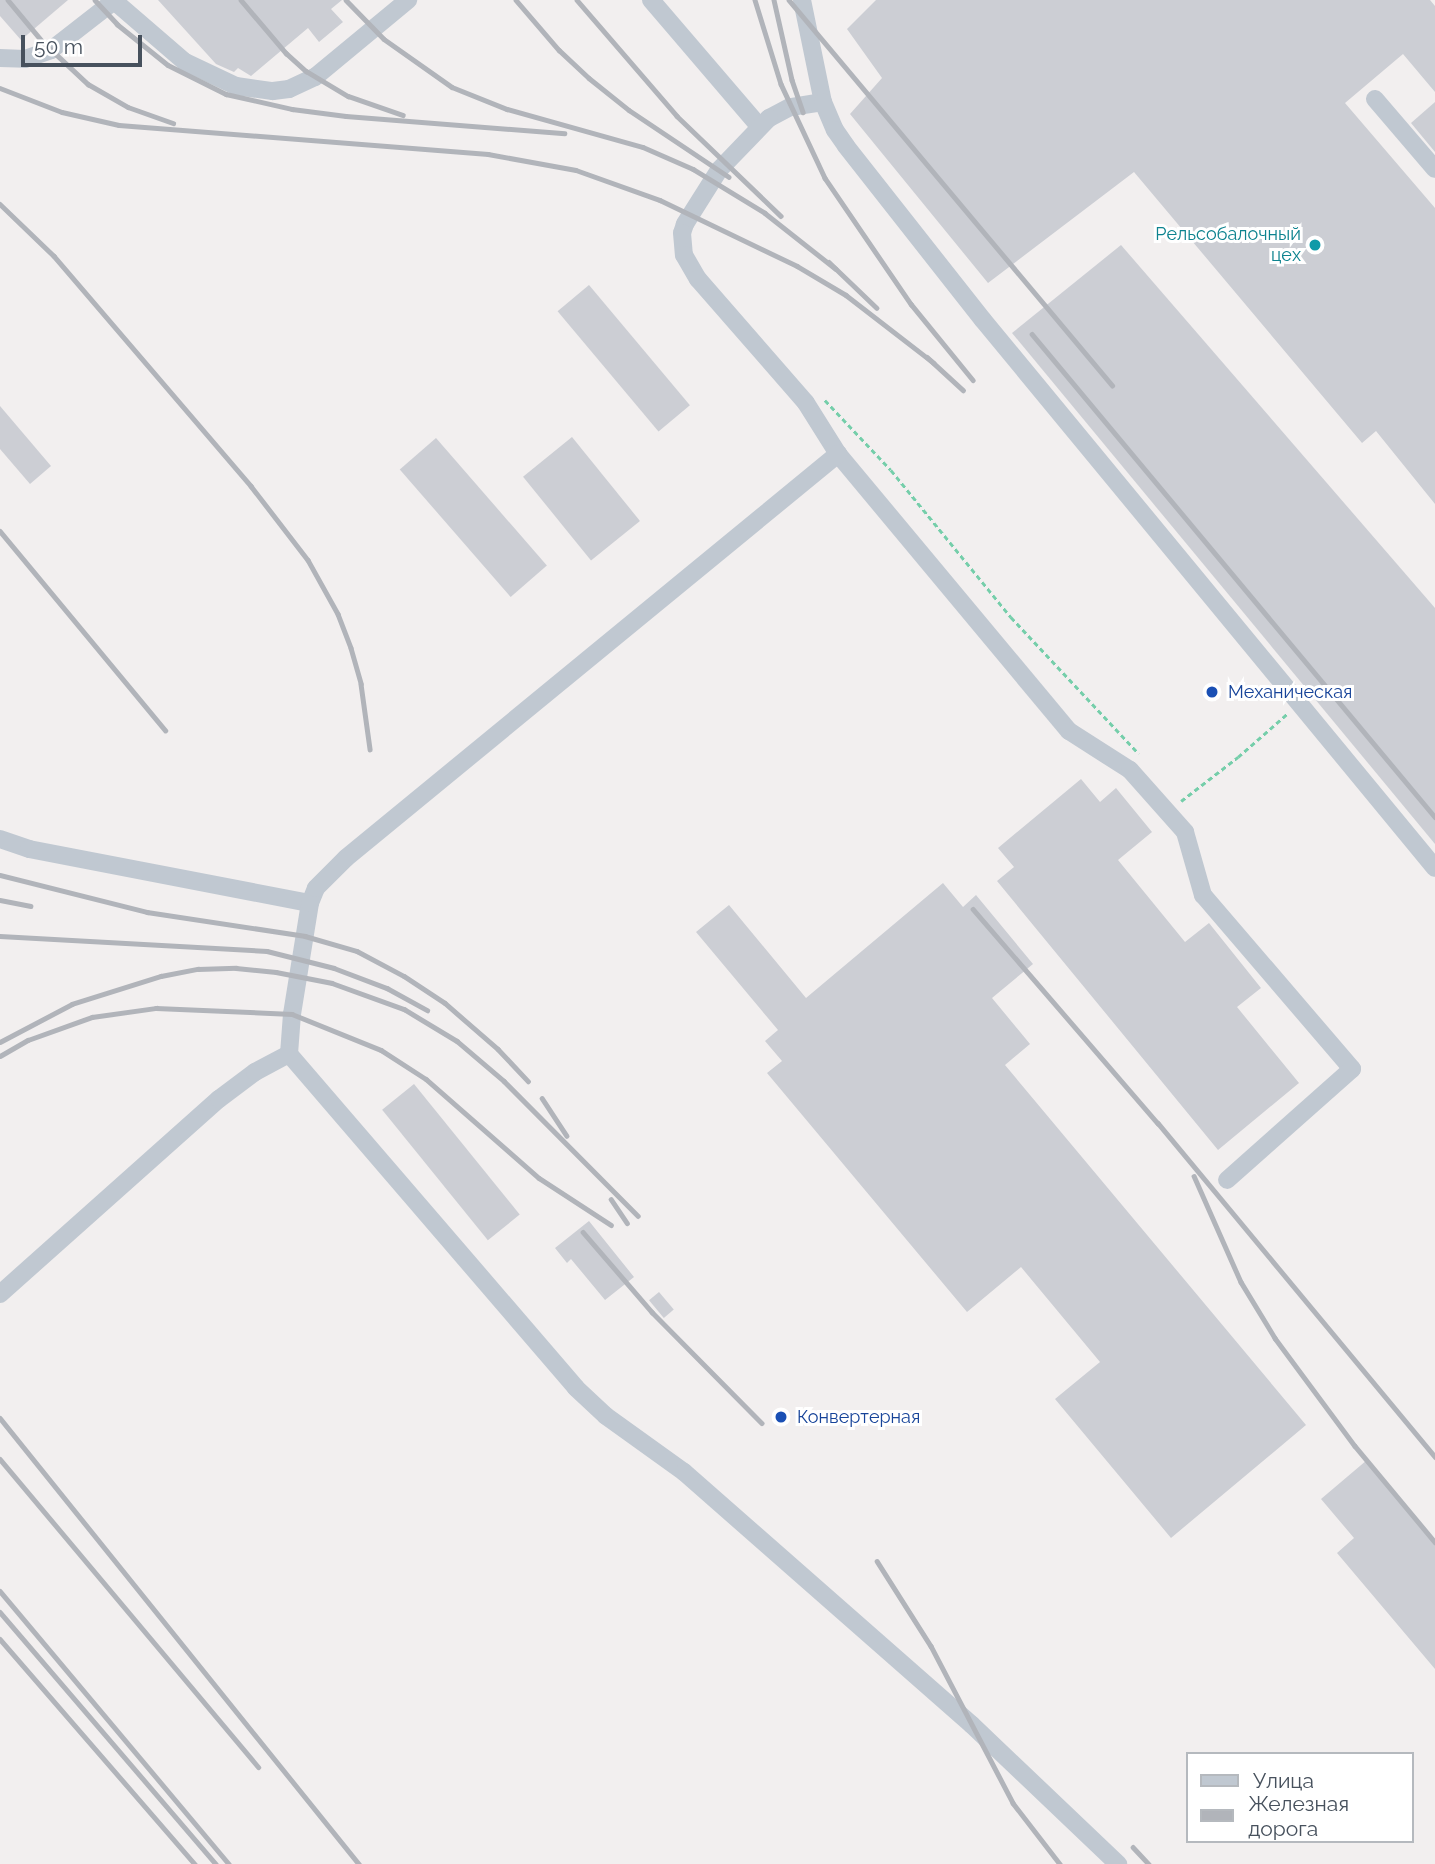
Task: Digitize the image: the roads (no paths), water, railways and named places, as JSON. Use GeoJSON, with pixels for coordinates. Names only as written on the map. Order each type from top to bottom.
{"type":"FeatureCollection","features":[{"type":"Feature","properties":{"kind":"lane"},"geometry":{"type":"LineString","coordinates":[[0,58],[25,59],[51,50],[113,0],[186,62],[236,86],[289,89],[315,77],[408,0]]}},
{"type":"Feature","properties":{"kind":"lane"},"geometry":{"type":"LineString","coordinates":[[651,0],[760,127]]}},
{"type":"Feature","properties":{"kind":"lane"},"geometry":{"type":"LineString","coordinates":[[803,0],[823,102],[835,130],[846,146],[983,320],[1435,868]]}},
{"type":"Feature","properties":{"kind":"lane"},"geometry":{"type":"LineString","coordinates":[[1375,99],[1435,169]]}},
{"type":"Feature","properties":{"kind":"lane"},"geometry":{"type":"LineString","coordinates":[[823,102],[790,107],[760,127],[712,179],[690,214],[682,233],[684,255],[698,279],[807,403],[838,454],[1069,732],[1130,769],[1185,832],[1203,895],[1352,1069],[1227,1180]]}},
{"type":"Feature","properties":{"kind":"lane"},"geometry":{"type":"LineString","coordinates":[[838,454],[346,858],[316,888],[310,903],[292,1014],[289,1054],[576,1388],[606,1416],[684,1472],[962,1716],[1118,1864]]}},
{"type":"Feature","properties":{"kind":"lane"},"geometry":{"type":"LineString","coordinates":[[0,839],[29,849],[310,903]]}},
{"type":"Feature","properties":{"kind":"lane"},"geometry":{"type":"LineString","coordinates":[[0,1294],[219,1099],[255,1072],[289,1054]]}},
{"type":"Feature","properties":{"kind":"railway"},"geometry":{"type":"LineString","coordinates":[[8,0],[43,42],[88,84],[128,107],[173,123]]}},
{"type":"Feature","properties":{"kind":"railway"},"geometry":{"type":"LineString","coordinates":[[95,0],[117,24],[168,65],[226,94],[292,109],[346,116],[564,133]]}},
{"type":"Feature","properties":{"kind":"railway"},"geometry":{"type":"LineString","coordinates":[[241,0],[286,53],[306,71],[348,96],[403,115]]}},
{"type":"Feature","properties":{"kind":"railway"},"geometry":{"type":"LineString","coordinates":[[346,0],[384,39],[452,87],[507,109],[643,147],[693,169],[765,213],[836,269]]}},
{"type":"Feature","properties":{"kind":"railway"},"geometry":{"type":"LineString","coordinates":[[516,0],[559,50],[589,78],[629,110],[729,177]]}},
{"type":"Feature","properties":{"kind":"railway"},"geometry":{"type":"LineString","coordinates":[[577,0],[677,116],[781,216]]}},
{"type":"Feature","properties":{"kind":"railway"},"geometry":{"type":"LineString","coordinates":[[755,0],[781,84],[825,178],[911,304],[973,380]]}},
{"type":"Feature","properties":{"kind":"railway"},"geometry":{"type":"LineString","coordinates":[[774,0],[792,80],[803,112]]}},
{"type":"Feature","properties":{"kind":"railway"},"geometry":{"type":"LineString","coordinates":[[789,0],[1112,385]]}},
{"type":"Feature","properties":{"kind":"railway"},"geometry":{"type":"LineString","coordinates":[[0,88],[62,112],[119,125],[488,154],[576,170],[660,200],[797,266],[846,295],[934,363]]}},
{"type":"Feature","properties":{"kind":"railway"},"geometry":{"type":"LineString","coordinates":[[0,204],[54,256],[251,486],[308,560],[338,614],[351,648],[361,684],[370,749]]}},
{"type":"Feature","properties":{"kind":"railway"},"geometry":{"type":"LineString","coordinates":[[829,262],[877,308]]}},
{"type":"Feature","properties":{"kind":"railway"},"geometry":{"type":"LineString","coordinates":[[1032,334],[1435,817]]}},
{"type":"Feature","properties":{"kind":"railway"},"geometry":{"type":"LineString","coordinates":[[927,357],[963,390]]}},
{"type":"Feature","properties":{"kind":"railway"},"geometry":{"type":"LineString","coordinates":[[0,531],[165,730]]}},
{"type":"Feature","properties":{"kind":"railway"},"geometry":{"type":"LineString","coordinates":[[0,875],[147,912],[305,936],[357,951],[404,976],[445,1003],[498,1049],[528,1081]]}},
{"type":"Feature","properties":{"kind":"railway"},"geometry":{"type":"LineString","coordinates":[[0,900],[30,906]]}},
{"type":"Feature","properties":{"kind":"railway"},"geometry":{"type":"LineString","coordinates":[[973,909],[1158,1123],[1435,1457]]}},
{"type":"Feature","properties":{"kind":"railway"},"geometry":{"type":"LineString","coordinates":[[0,936],[267,951],[334,968],[387,988],[427,1010]]}},
{"type":"Feature","properties":{"kind":"railway"},"geometry":{"type":"LineString","coordinates":[[0,1042],[72,1004],[161,976],[198,969],[236,968],[276,972],[332,983],[404,1009],[457,1041],[504,1081],[638,1216]]}},
{"type":"Feature","properties":{"kind":"railway"},"geometry":{"type":"LineString","coordinates":[[0,1056],[28,1040],[92,1017],[156,1008],[292,1014],[381,1050],[426,1079],[539,1178],[611,1225]]}},
{"type":"Feature","properties":{"kind":"railway"},"geometry":{"type":"LineString","coordinates":[[542,1098],[567,1136]]}},
{"type":"Feature","properties":{"kind":"railway"},"geometry":{"type":"LineString","coordinates":[[1194,1176],[1241,1282],[1275,1338],[1355,1446],[1435,1542]]}},
{"type":"Feature","properties":{"kind":"railway"},"geometry":{"type":"LineString","coordinates":[[611,1199],[627,1223]]}},
{"type":"Feature","properties":{"kind":"railway"},"geometry":{"type":"LineString","coordinates":[[583,1232],[652,1312],[762,1423]]}},
{"type":"Feature","properties":{"kind":"railway"},"geometry":{"type":"LineString","coordinates":[[0,1418],[359,1864]]}},
{"type":"Feature","properties":{"kind":"railway"},"geometry":{"type":"LineString","coordinates":[[0,1459],[258,1767]]}},
{"type":"Feature","properties":{"kind":"railway"},"geometry":{"type":"LineString","coordinates":[[877,1561],[931,1646],[1013,1803],[1060,1864]]}},
{"type":"Feature","properties":{"kind":"railway"},"geometry":{"type":"LineString","coordinates":[[0,1591],[229,1864]]}},
{"type":"Feature","properties":{"kind":"railway"},"geometry":{"type":"LineString","coordinates":[[0,1612],[216,1864]]}},
{"type":"Feature","properties":{"kind":"railway"},"geometry":{"type":"LineString","coordinates":[[0,1639],[195,1864]]}},
{"type":"Feature","properties":{"kind":"railway"},"geometry":{"type":"LineString","coordinates":[[1133,1847],[1149,1864]]}},
{"type":"Feature","properties":{"kind":"place","name":"Рельсобалочный цех"},"geometry":{"type":"Point","coordinates":[1315,245]}},
{"type":"Feature","properties":{"kind":"place","name":"Механическая"},"geometry":{"type":"Point","coordinates":[1212,692]}},
{"type":"Feature","properties":{"kind":"place","name":"Конвертерная"},"geometry":{"type":"Point","coordinates":[781,1417]}}]}
